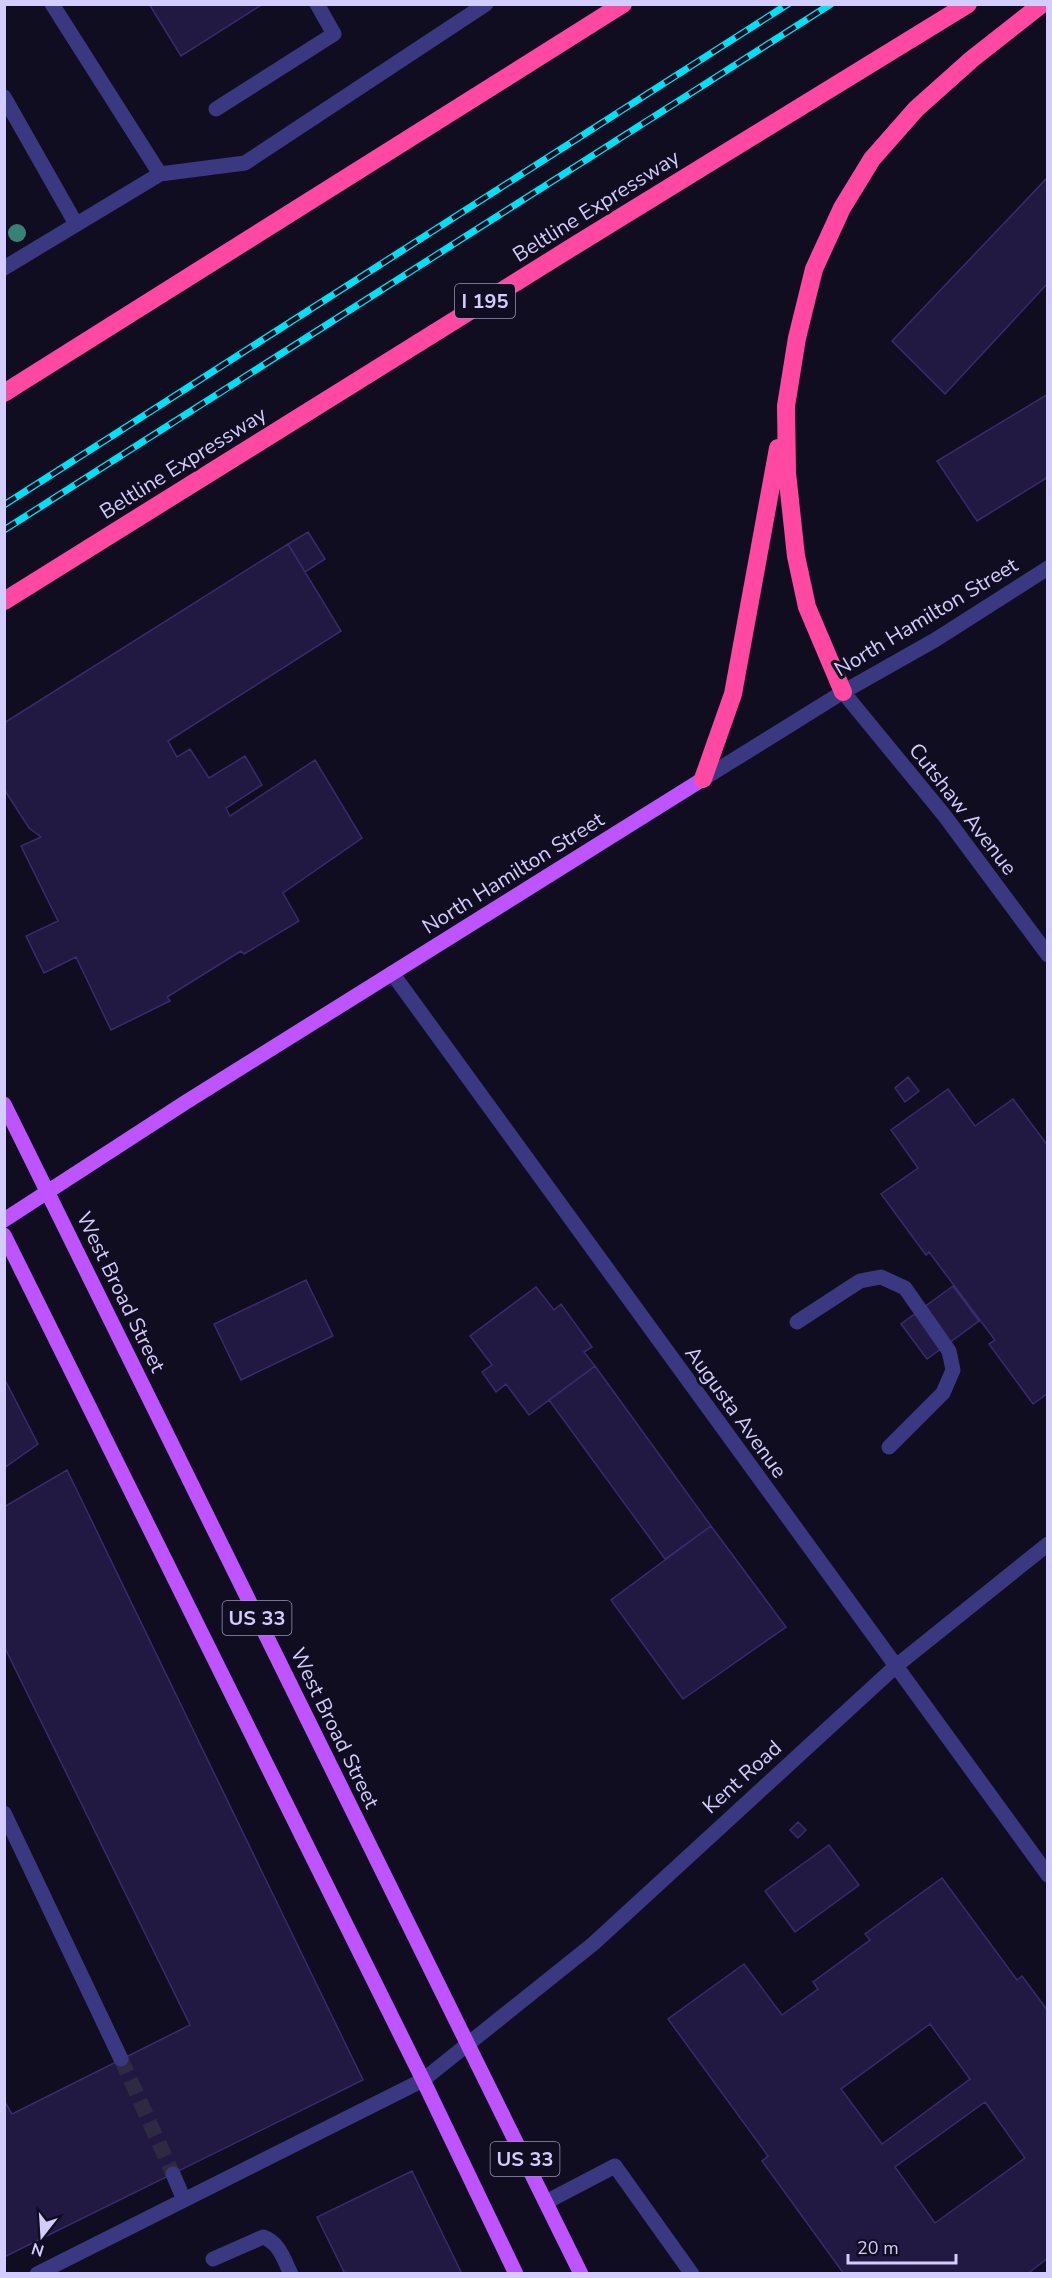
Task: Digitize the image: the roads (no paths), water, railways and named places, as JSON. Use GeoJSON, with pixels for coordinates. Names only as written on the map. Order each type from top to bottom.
{"type":"FeatureCollection","features":[{"type":"Feature","properties":{"kind":"highway"},"geometry":{"type":"LineString","coordinates":[[4,393],[623,4]]}},
{"type":"Feature","properties":{"kind":"highway","name":"Beltline Expressway"},"geometry":{"type":"LineString","coordinates":[[4,601],[968,4]]}},
{"type":"Feature","properties":{"kind":"highway"},"geometry":{"type":"LineString","coordinates":[[703,779],[733,694],[797,338],[814,269],[842,208],[872,159],[916,109],[972,59],[1042,4]]}},
{"type":"Feature","properties":{"kind":"highway"},"geometry":{"type":"LineString","coordinates":[[786,406],[787,474],[796,556],[807,607],[843,692]]}},
{"type":"Feature","properties":{"kind":"main road","name":"North Hamilton Street"},"geometry":{"type":"LineString","coordinates":[[4,1220],[392,973],[703,779]]}},
{"type":"Feature","properties":{"kind":"main road","name":"West Broad Street"},"geometry":{"type":"LineString","coordinates":[[4,1104],[581,2274]]}},
{"type":"Feature","properties":{"kind":"main road","name":"US 33"},"geometry":{"type":"LineString","coordinates":[[4,1235],[423,2080],[516,2274]]}},
{"type":"Feature","properties":{"kind":"street"},"geometry":{"type":"LineString","coordinates":[[51,4],[160,174]]}},
{"type":"Feature","properties":{"kind":"street"},"geometry":{"type":"LineString","coordinates":[[216,109],[334,34],[317,4]]}},
{"type":"Feature","properties":{"kind":"street"},"geometry":{"type":"LineString","coordinates":[[4,268],[160,174],[245,163],[486,4]]}},
{"type":"Feature","properties":{"kind":"street"},"geometry":{"type":"LineString","coordinates":[[4,97],[76,224]]}},
{"type":"Feature","properties":{"kind":"street","name":"North Hamilton Street"},"geometry":{"type":"LineString","coordinates":[[703,779],[843,692],[935,640],[1047,568]]}},
{"type":"Feature","properties":{"kind":"street","name":"Cutshaw Avenue"},"geometry":{"type":"LineString","coordinates":[[843,692],[1041,933],[1047,955]]}},
{"type":"Feature","properties":{"kind":"street","name":"Augusta Avenue"},"geometry":{"type":"LineString","coordinates":[[392,973],[1047,1875]]}},
{"type":"Feature","properties":{"kind":"street"},"geometry":{"type":"LineString","coordinates":[[797,1322],[861,1281],[882,1277],[905,1288],[949,1351],[953,1370],[943,1393],[889,1447]]}},
{"type":"Feature","properties":{"kind":"street","name":"Kent Road"},"geometry":{"type":"LineString","coordinates":[[37,2274],[423,2080],[592,1944],[896,1666],[1047,1544]]}},
{"type":"Feature","properties":{"kind":"street"},"geometry":{"type":"LineString","coordinates":[[4,1813],[121,2059]]}},
{"type":"Feature","properties":{"kind":"street"},"geometry":{"type":"LineString","coordinates":[[546,2202],[615,2166],[692,2274]]}},
{"type":"Feature","properties":{"kind":"street"},"geometry":{"type":"LineString","coordinates":[[173,2174],[184,2200]]}},
{"type":"Feature","properties":{"kind":"street"},"geometry":{"type":"LineString","coordinates":[[213,2259],[263,2237],[272,2240],[291,2274]]}},
{"type":"Feature","properties":{"kind":"tunnel"},"geometry":{"type":"LineString","coordinates":[[121,2059],[173,2174]]}},
{"type":"Feature","properties":{"kind":"railway"},"geometry":{"type":"LineString","coordinates":[[4,505],[788,4]]}},
{"type":"Feature","properties":{"kind":"railway"},"geometry":{"type":"LineString","coordinates":[[4,530],[831,4]]}}]}
